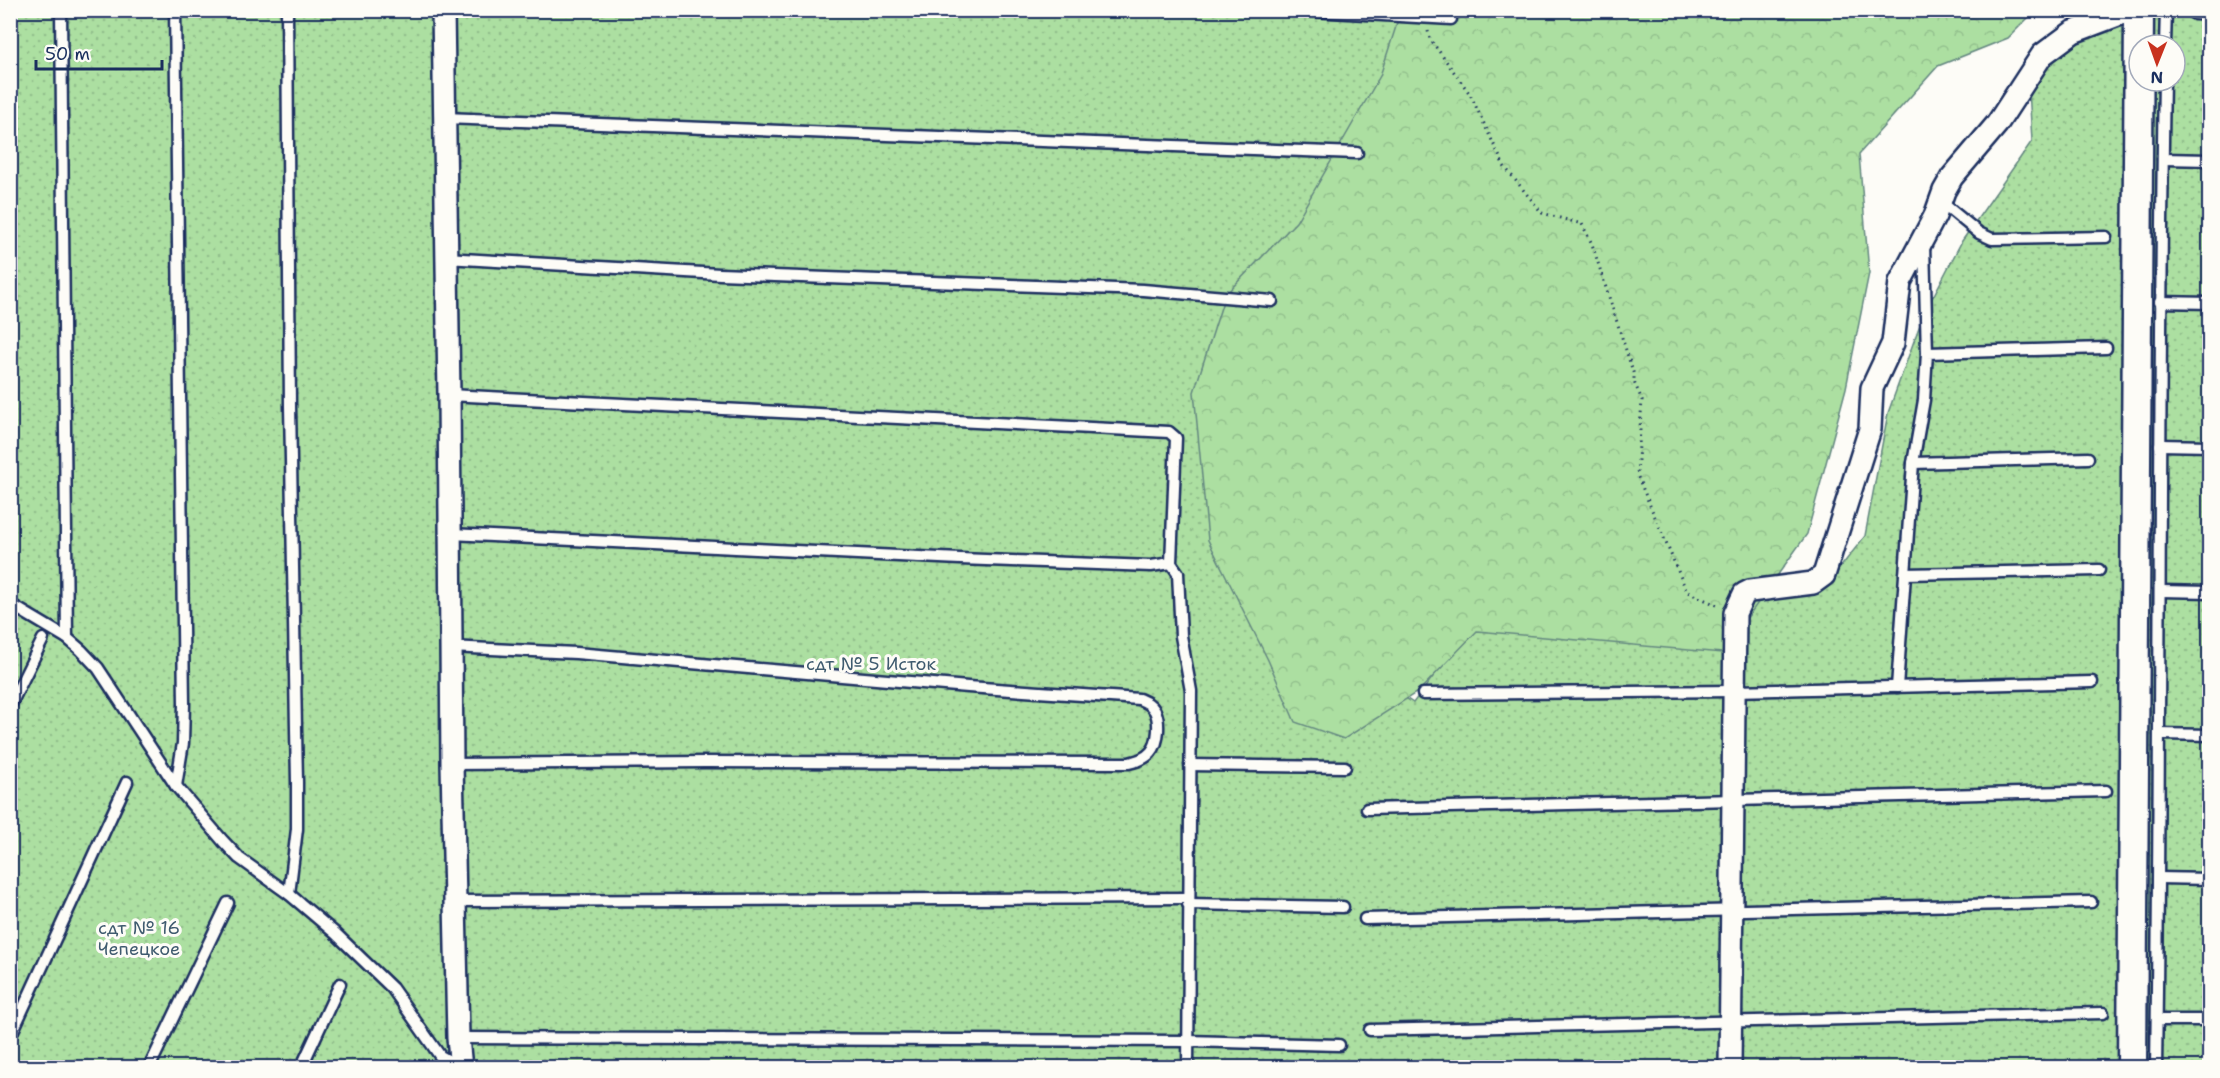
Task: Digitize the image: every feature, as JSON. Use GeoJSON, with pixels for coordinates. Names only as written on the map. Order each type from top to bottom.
{"type":"FeatureCollection","features":[{"type":"Feature","properties":{"kind":"street"},"geometry":{"type":"LineString","coordinates":[[443,10],[451,534],[450,647],[458,1038],[461,1068]]}},
{"type":"Feature","properties":{"kind":"street"},"geometry":{"type":"LineString","coordinates":[[1730,1068],[1735,613],[1744,594],[1750,591],[1813,583],[1824,575],[1869,429],[1872,388],[1893,343],[1899,282],[1924,237],[1952,177],[1997,124],[2042,56],[2073,32],[2131,10]]}},
{"type":"Feature","properties":{"kind":"street"},"geometry":{"type":"LineString","coordinates":[[2132,1068],[2139,10]]}},
{"type":"Feature","properties":{"kind":"lane"},"geometry":{"type":"LineString","coordinates":[[61,10],[67,639]]}},
{"type":"Feature","properties":{"kind":"lane"},"geometry":{"type":"LineString","coordinates":[[175,10],[184,704],[183,743],[176,786]]}},
{"type":"Feature","properties":{"kind":"lane"},"geometry":{"type":"LineString","coordinates":[[287,10],[290,406],[297,771],[297,829],[289,894]]}},
{"type":"Feature","properties":{"kind":"lane"},"geometry":{"type":"LineString","coordinates":[[1296,10],[1451,19]]}},
{"type":"Feature","properties":{"kind":"lane"},"geometry":{"type":"LineString","coordinates":[[2165,33],[2166,10]]}},
{"type":"Feature","properties":{"kind":"lane"},"geometry":{"type":"LineString","coordinates":[[2188,10],[2210,15]]}},
{"type":"Feature","properties":{"kind":"lane"},"geometry":{"type":"LineString","coordinates":[[2156,1068],[2161,591],[2160,302],[2164,93]]}},
{"type":"Feature","properties":{"kind":"lane"},"geometry":{"type":"LineString","coordinates":[[444,118],[1357,153]]}},
{"type":"Feature","properties":{"kind":"lane"},"geometry":{"type":"LineString","coordinates":[[2163,159],[2210,160]]}},
{"type":"Feature","properties":{"kind":"lane"},"geometry":{"type":"LineString","coordinates":[[1940,201],[1979,233],[1992,239],[2106,237]]}},
{"type":"Feature","properties":{"kind":"lane"},"geometry":{"type":"LineString","coordinates":[[1897,687],[1913,463],[1924,400],[1927,352],[1924,237]]}},
{"type":"Feature","properties":{"kind":"lane"},"geometry":{"type":"LineString","coordinates":[[446,258],[732,274],[1143,290],[1272,301]]}},
{"type":"Feature","properties":{"kind":"lane"},"geometry":{"type":"LineString","coordinates":[[2160,302],[2210,303]]}},
{"type":"Feature","properties":{"kind":"lane"},"geometry":{"type":"LineString","coordinates":[[1927,352],[2106,348]]}},
{"type":"Feature","properties":{"kind":"lane"},"geometry":{"type":"LineString","coordinates":[[449,395],[1169,432],[1176,438],[1171,563],[1178,573],[1181,636],[1191,691],[1188,1068]]}},
{"type":"Feature","properties":{"kind":"lane"},"geometry":{"type":"LineString","coordinates":[[2160,445],[2210,446]]}},
{"type":"Feature","properties":{"kind":"lane"},"geometry":{"type":"LineString","coordinates":[[1913,463],[2088,458]]}},
{"type":"Feature","properties":{"kind":"lane"},"geometry":{"type":"LineString","coordinates":[[451,534],[960,559],[1151,566],[1171,563]]}},
{"type":"Feature","properties":{"kind":"lane"},"geometry":{"type":"LineString","coordinates":[[1905,574],[2099,570]]}},
{"type":"Feature","properties":{"kind":"lane"},"geometry":{"type":"LineString","coordinates":[[2161,591],[2210,592]]}},
{"type":"Feature","properties":{"kind":"lane"},"geometry":{"type":"LineString","coordinates":[[10,604],[81,650],[98,668],[176,786],[239,858],[289,894],[335,933],[392,988],[432,1048],[440,1056],[461,1068]]}},
{"type":"Feature","properties":{"kind":"lane"},"geometry":{"type":"LineString","coordinates":[[10,706],[43,639]]}},
{"type":"Feature","properties":{"kind":"lane"},"geometry":{"type":"LineString","coordinates":[[450,647],[576,653],[956,686],[1140,699],[1149,703],[1158,721],[1157,738],[1152,751],[1142,759],[1129,763],[452,764]]}},
{"type":"Feature","properties":{"kind":"lane"},"geometry":{"type":"LineString","coordinates":[[1423,694],[1734,691],[2092,682]]}},
{"type":"Feature","properties":{"kind":"lane"},"geometry":{"type":"LineString","coordinates":[[2160,734],[2210,735]]}},
{"type":"Feature","properties":{"kind":"lane"},"geometry":{"type":"LineString","coordinates":[[1190,765],[1345,767]]}},
{"type":"Feature","properties":{"kind":"lane"},"geometry":{"type":"LineString","coordinates":[[10,1037],[127,782]]}},
{"type":"Feature","properties":{"kind":"lane"},"geometry":{"type":"LineString","coordinates":[[1367,809],[2106,791]]}},
{"type":"Feature","properties":{"kind":"lane"},"geometry":{"type":"LineString","coordinates":[[2159,878],[2210,879]]}},
{"type":"Feature","properties":{"kind":"lane"},"geometry":{"type":"LineString","coordinates":[[455,901],[1188,901],[1343,907]]}},
{"type":"Feature","properties":{"kind":"lane"},"geometry":{"type":"LineString","coordinates":[[1365,919],[2091,902]]}},
{"type":"Feature","properties":{"kind":"lane"},"geometry":{"type":"LineString","coordinates":[[149,1068],[228,903]]}},
{"type":"Feature","properties":{"kind":"lane"},"geometry":{"type":"LineString","coordinates":[[301,1068],[340,984]]}},
{"type":"Feature","properties":{"kind":"lane"},"geometry":{"type":"LineString","coordinates":[[1370,1030],[2103,1013]]}},
{"type":"Feature","properties":{"kind":"lane"},"geometry":{"type":"LineString","coordinates":[[2157,1020],[2210,1020]]}},
{"type":"Feature","properties":{"kind":"lane"},"geometry":{"type":"LineString","coordinates":[[458,1038],[1188,1041],[1339,1045]]}},
{"type":"Feature","properties":{"kind":"path"},"geometry":{"type":"LineString","coordinates":[[1424,18],[1430,39],[1470,94],[1504,166],[1542,213],[1582,224],[1596,255],[1634,382],[1642,400],[1637,475],[1687,592],[1735,613]]}},
{"type":"Feature","properties":{"kind":"green space"},"geometry":{"type":"Polygon","coordinates":[[[10,11],[1466,11],[1373,675],[1413,703],[1548,526],[1713,599],[1825,587],[1865,536],[1888,413],[1923,316],[1962,241],[2032,141],[2029,89],[2065,40],[2151,11],[2209,11],[2209,1067],[11,1067],[10,11]]]}},
{"type":"Feature","properties":{"kind":"green space"},"geometry":{"type":"Polygon","coordinates":[[[1401,11],[2035,11],[2008,38],[1938,66],[1859,154],[1869,273],[1846,388],[1807,534],[1722,653],[1477,631],[1419,691],[1344,739],[1295,722],[1268,660],[1208,540],[1194,392],[1225,295],[1296,222],[1380,76],[1401,11]]]}},
{"type":"Feature","properties":{"kind":"park label","name":"сдт № 5 Исток"},"geometry":{"type":"Point","coordinates":[871,664]}},
{"type":"Feature","properties":{"kind":"park label","name":"сдт № 16 Чепецкое"},"geometry":{"type":"Point","coordinates":[139,938]}}]}
